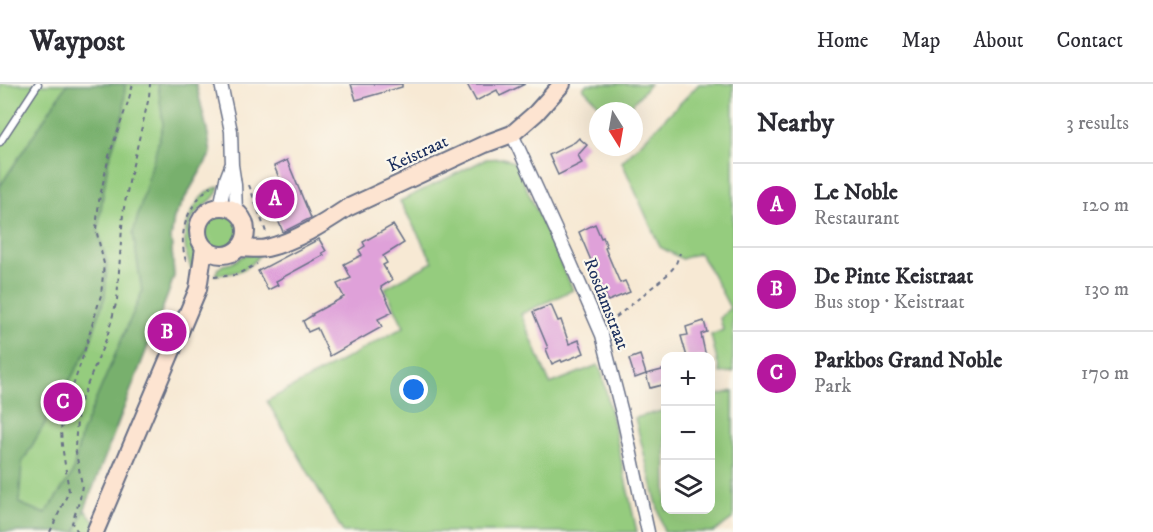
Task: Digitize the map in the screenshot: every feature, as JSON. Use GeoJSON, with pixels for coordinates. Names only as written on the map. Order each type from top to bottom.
{"type":"FeatureCollection","features":[{"type":"Feature","properties":{"kind":"street"},"geometry":{"type":"LineString","coordinates":[[221,84],[231,131],[232,165],[228,209]]}},
{"type":"Feature","properties":{"kind":"street","name":"Keistraat"},"geometry":{"type":"LineString","coordinates":[[243,240],[266,248],[273,242],[293,239],[347,208],[512,134],[536,113],[562,84]]}},
{"type":"Feature","properties":{"kind":"street","name":"Rosdamstraat"},"geometry":{"type":"LineString","coordinates":[[512,134],[600,330],[623,417],[648,532]]}},
{"type":"Feature","properties":{"kind":"street"},"geometry":{"type":"LineString","coordinates":[[228,209],[244,220],[243,240],[228,255],[209,252],[204,248],[198,236],[199,223],[207,212],[228,209]]}},
{"type":"Feature","properties":{"kind":"street"},"geometry":{"type":"LineString","coordinates":[[202,279],[204,248]]}},
{"type":"Feature","properties":{"kind":"street"},"geometry":{"type":"LineString","coordinates":[[95,532],[202,279],[221,255]]}},
{"type":"Feature","properties":{"kind":"lane"},"geometry":{"type":"LineString","coordinates":[[0,142],[38,84]]}},
{"type":"Feature","properties":{"kind":"path"},"geometry":{"type":"LineString","coordinates":[[50,532],[69,491],[62,445],[63,416],[94,322],[103,280],[104,264],[96,229],[99,201],[109,156],[133,84]]}},
{"type":"Feature","properties":{"kind":"path"},"geometry":{"type":"LineString","coordinates":[[78,532],[72,523],[82,485],[75,447],[78,407],[107,337],[117,300],[123,213],[150,84]]}},
{"type":"Feature","properties":{"kind":"path"},"geometry":{"type":"LineString","coordinates":[[258,264],[236,275],[226,277],[202,279],[189,270],[182,243],[190,210],[202,194],[213,185],[249,185],[273,242]]}},
{"type":"Feature","properties":{"kind":"path"},"geometry":{"type":"LineString","coordinates":[[600,330],[667,275],[675,266],[680,253]]}},
{"type":"Feature","properties":{"kind":"green space"},"geometry":{"type":"Polygon","coordinates":[[[0,84],[196,84],[207,130],[211,153],[174,217],[171,238],[174,276],[84,509],[104,532],[0,532],[0,84]]]}},
{"type":"Feature","properties":{"kind":"green space"},"geometry":{"type":"Polygon","coordinates":[[[67,84],[125,84],[124,112],[108,162],[98,230],[107,263],[105,296],[88,349],[22,463],[19,503],[45,514],[72,474],[82,432],[142,292],[133,233],[163,125],[158,84],[196,84],[211,153],[174,217],[171,238],[174,276],[76,532],[0,532],[0,186],[67,84]]]}},
{"type":"Feature","properties":{"kind":"green space"},"geometry":{"type":"Polygon","coordinates":[[[587,84],[650,84],[634,102],[596,102],[583,88],[587,84]]]}},
{"type":"Feature","properties":{"kind":"green space"},"geometry":{"type":"Polygon","coordinates":[[[699,84],[733,84],[733,372],[720,373],[711,335],[723,330],[720,318],[730,308],[709,268],[699,253],[682,259],[660,247],[622,162],[628,156],[643,156],[643,141],[699,84]]]}},
{"type":"Feature","properties":{"kind":"green space"},"geometry":{"type":"Polygon","coordinates":[[[504,158],[515,163],[573,290],[521,314],[550,384],[598,365],[602,373],[637,532],[343,532],[267,401],[404,327],[385,288],[433,262],[400,201],[486,159],[504,158]]]}},
{"type":"Feature","properties":{"kind":"green space"},"geometry":{"type":"Polygon","coordinates":[[[219,187],[214,197],[197,212],[191,223],[190,234],[196,253],[196,269],[191,268],[185,245],[189,219],[204,195],[219,187]]]}},
{"type":"Feature","properties":{"kind":"green space"},"geometry":{"type":"Polygon","coordinates":[[[221,214],[233,220],[239,232],[233,244],[221,250],[209,244],[203,232],[209,220],[221,214]]]}},
{"type":"Feature","properties":{"kind":"green space"},"geometry":{"type":"Polygon","coordinates":[[[261,252],[242,270],[215,275],[223,265],[232,263],[246,254],[261,252]]]}},
{"type":"Feature","properties":{"kind":"green space"},"geometry":{"type":"Polygon","coordinates":[[[733,391],[733,518],[714,532],[664,532],[635,418],[661,411],[661,514],[715,514],[715,396],[733,391]]]}},
{"type":"Feature","properties":{"kind":"building"},"geometry":{"type":"Polygon","coordinates":[[[351,84],[402,84],[402,87],[356,100],[351,84]]]}},
{"type":"Feature","properties":{"kind":"building"},"geometry":{"type":"Polygon","coordinates":[[[467,84],[525,84],[500,96],[497,90],[476,101],[467,84]]]}},
{"type":"Feature","properties":{"kind":"building"},"geometry":{"type":"Polygon","coordinates":[[[579,138],[587,145],[578,155],[582,163],[558,175],[549,155],[579,138]]]}},
{"type":"Feature","properties":{"kind":"building"},"geometry":{"type":"Polygon","coordinates":[[[287,160],[311,218],[283,232],[268,196],[284,189],[274,166],[287,160]]]}},
{"type":"Feature","properties":{"kind":"building"},"geometry":{"type":"Polygon","coordinates":[[[595,224],[601,238],[603,237],[607,247],[605,248],[620,283],[625,281],[630,292],[608,301],[579,232],[595,224]]]}},
{"type":"Feature","properties":{"kind":"building"},"geometry":{"type":"Polygon","coordinates":[[[393,225],[404,243],[383,256],[387,263],[383,265],[392,280],[381,287],[393,312],[378,319],[382,327],[330,356],[317,328],[308,332],[303,321],[344,297],[337,284],[351,278],[344,264],[362,255],[359,250],[365,246],[363,242],[393,225]]]}},
{"type":"Feature","properties":{"kind":"building"},"geometry":{"type":"Polygon","coordinates":[[[319,239],[326,251],[322,253],[324,255],[276,281],[278,285],[268,290],[258,271],[319,239]]]}},
{"type":"Feature","properties":{"kind":"building"},"geometry":{"type":"Polygon","coordinates":[[[551,305],[558,321],[561,320],[569,344],[579,340],[584,353],[552,364],[533,312],[551,305]]]}},
{"type":"Feature","properties":{"kind":"building"},"geometry":{"type":"Polygon","coordinates":[[[704,321],[707,332],[701,334],[705,352],[686,352],[681,336],[688,335],[686,327],[704,321]]]}},
{"type":"Feature","properties":{"kind":"building"},"geometry":{"type":"Polygon","coordinates":[[[640,355],[646,374],[635,378],[629,359],[640,355]]]}},
{"type":"Feature","properties":{"kind":"building"},"geometry":{"type":"Polygon","coordinates":[[[661,370],[661,385],[650,388],[646,374],[661,370]]]}},
{"type":"Feature","properties":{"kind":"place","name":"Le Noble"},"geometry":{"type":"Point","coordinates":[275,199]}},
{"type":"Feature","properties":{"kind":"place","name":"De Pinte Keistraat"},"geometry":{"type":"Point","coordinates":[167,332]}},
{"type":"Feature","properties":{"kind":"place","name":"Parkbos Grand Noble"},"geometry":{"type":"Point","coordinates":[63,402]}}]}
